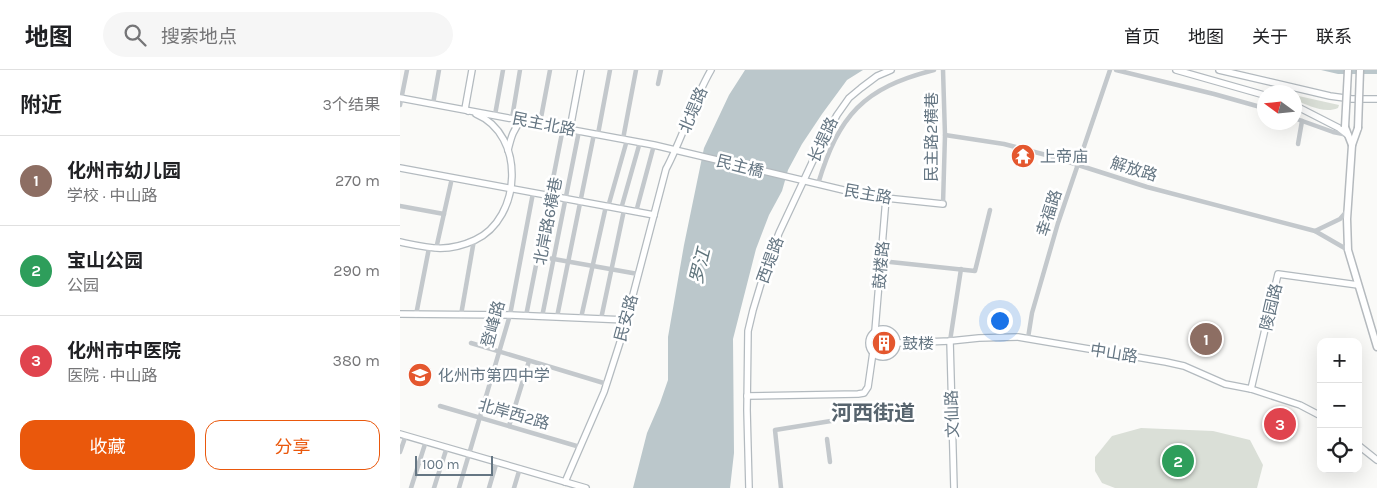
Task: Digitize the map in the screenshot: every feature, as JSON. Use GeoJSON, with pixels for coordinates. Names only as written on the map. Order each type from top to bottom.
{"type":"FeatureCollection","features":[{"type":"Feature","properties":{"kind":"main road"},"geometry":{"type":"LineString","coordinates":[[1348,70],[1345,127],[1352,145]]}},
{"type":"Feature","properties":{"kind":"main road"},"geometry":{"type":"LineString","coordinates":[[1360,70],[1358,128],[1352,145],[1348,209],[1348,250],[1377,347]]}},
{"type":"Feature","properties":{"kind":"street"},"geometry":{"type":"LineString","coordinates":[[400,101],[407,70]]}},
{"type":"Feature","properties":{"kind":"street"},"geometry":{"type":"LineString","coordinates":[[433,104],[439,70]]}},
{"type":"Feature","properties":{"kind":"street"},"geometry":{"type":"LineString","coordinates":[[400,244],[436,249],[459,246],[474,240],[488,231],[505,208],[510,189],[512,164],[508,150],[493,126],[482,116],[465,110],[472,70]]}},
{"type":"Feature","properties":{"kind":"street"},"geometry":{"type":"LineString","coordinates":[[495,115],[503,70]]}},
{"type":"Feature","properties":{"kind":"street"},"geometry":{"type":"LineString","coordinates":[[512,118],[520,70]]}},
{"type":"Feature","properties":{"kind":"street"},"geometry":{"type":"LineString","coordinates":[[540,123],[550,70]]}},
{"type":"Feature","properties":{"kind":"street"},"geometry":{"type":"LineString","coordinates":[[570,129],[581,70]]}},
{"type":"Feature","properties":{"kind":"street"},"geometry":{"type":"LineString","coordinates":[[557,317],[610,70]]}},
{"type":"Feature","properties":{"kind":"street"},"geometry":{"type":"LineString","coordinates":[[581,318],[625,140],[636,70]]}},
{"type":"Feature","properties":{"kind":"street"},"geometry":{"type":"LineString","coordinates":[[658,84],[661,70]]}},
{"type":"Feature","properties":{"kind":"street","name":"北堤路"},"geometry":{"type":"LineString","coordinates":[[676,150],[711,70]]}},
{"type":"Feature","properties":{"kind":"street","name":"西堤路"},"geometry":{"type":"LineString","coordinates":[[748,488],[748,331],[772,250],[830,127],[849,98],[869,82],[891,70]]}},
{"type":"Feature","properties":{"kind":"street","name":"长堤路"},"geometry":{"type":"LineString","coordinates":[[818,184],[837,135],[856,108],[887,86],[934,70]]}},
{"type":"Feature","properties":{"kind":"street","name":"民主路2横巷"},"geometry":{"type":"LineString","coordinates":[[943,70],[943,204]]}},
{"type":"Feature","properties":{"kind":"street","name":"幸福路"},"geometry":{"type":"LineString","coordinates":[[1028,338],[1032,313],[1055,232],[1110,70]]}},
{"type":"Feature","properties":{"kind":"street"},"geometry":{"type":"LineString","coordinates":[[1116,70],[1257,106]]}},
{"type":"Feature","properties":{"kind":"street"},"geometry":{"type":"LineString","coordinates":[[1176,70],[1197,73],[1257,93]]}},
{"type":"Feature","properties":{"kind":"street"},"geometry":{"type":"LineString","coordinates":[[1218,70],[1330,96],[1352,99],[1377,99]]}},
{"type":"Feature","properties":{"kind":"street","name":"民主北路"},"geometry":{"type":"LineString","coordinates":[[400,101],[433,104],[540,123],[687,153]]}},
{"type":"Feature","properties":{"kind":"street"},"geometry":{"type":"LineString","coordinates":[[1302,109],[1339,128],[1348,135]]}},
{"type":"Feature","properties":{"kind":"street"},"geometry":{"type":"LineString","coordinates":[[508,150],[512,133],[516,126],[522,120],[530,122]]}},
{"type":"Feature","properties":{"kind":"street"},"geometry":{"type":"LineString","coordinates":[[1302,120],[1333,132],[1348,135]]}},
{"type":"Feature","properties":{"kind":"street"},"geometry":{"type":"LineString","coordinates":[[526,316],[563,128]]}},
{"type":"Feature","properties":{"kind":"street"},"geometry":{"type":"LineString","coordinates":[[1298,144],[1300,130]]}},
{"type":"Feature","properties":{"kind":"street","name":"北岸路6橫巷"},"geometry":{"type":"LineString","coordinates":[[542,317],[579,131]]}},
{"type":"Feature","properties":{"kind":"street","name":"解放路"},"geometry":{"type":"LineString","coordinates":[[944,135],[1018,147],[1078,164],[1147,187],[1315,231],[1348,250]]}},
{"type":"Feature","properties":{"kind":"street"},"geometry":{"type":"LineString","coordinates":[[601,319],[623,209],[640,142]]}},
{"type":"Feature","properties":{"kind":"street"},"geometry":{"type":"LineString","coordinates":[[636,212],[654,145]]}},
{"type":"Feature","properties":{"kind":"street","name":"民安路"},"geometry":{"type":"LineString","coordinates":[[568,484],[580,447],[606,384],[626,320],[666,169],[676,150]]}},
{"type":"Feature","properties":{"kind":"street","name":"民主橋"},"geometry":{"type":"LineString","coordinates":[[687,153],[794,179]]}},
{"type":"Feature","properties":{"kind":"street"},"geometry":{"type":"LineString","coordinates":[[400,168],[654,215]]}},
{"type":"Feature","properties":{"kind":"street"},"geometry":{"type":"LineString","coordinates":[[436,249],[452,178]]}},
{"type":"Feature","properties":{"kind":"street","name":"民主路"},"geometry":{"type":"LineString","coordinates":[[794,179],[860,194],[943,204]]}},
{"type":"Feature","properties":{"kind":"street","name":"登峰路"},"geometry":{"type":"LineString","coordinates":[[459,488],[510,315],[533,193]]}},
{"type":"Feature","properties":{"kind":"street","name":"鼓楼路"},"geometry":{"type":"LineString","coordinates":[[875,332],[886,198]]}},
{"type":"Feature","properties":{"kind":"street"},"geometry":{"type":"LineString","coordinates":[[400,206],[444,214]]}},
{"type":"Feature","properties":{"kind":"street"},"geometry":{"type":"LineString","coordinates":[[1315,231],[1340,219],[1348,209]]}},
{"type":"Feature","properties":{"kind":"street"},"geometry":{"type":"LineString","coordinates":[[881,260],[975,270],[990,210]]}},
{"type":"Feature","properties":{"kind":"street"},"geometry":{"type":"LineString","coordinates":[[461,315],[474,240]]}},
{"type":"Feature","properties":{"kind":"street"},"geometry":{"type":"LineString","coordinates":[[416,314],[429,248]]}},
{"type":"Feature","properties":{"kind":"street"},"geometry":{"type":"LineString","coordinates":[[538,256],[638,274]]}},
{"type":"Feature","properties":{"kind":"street"},"geometry":{"type":"LineString","coordinates":[[950,340],[961,269]]}},
{"type":"Feature","properties":{"kind":"street","name":"陵园路"},"geometry":{"type":"LineString","coordinates":[[1251,389],[1278,274],[1358,284]]}},
{"type":"Feature","properties":{"kind":"street"},"geometry":{"type":"LineString","coordinates":[[400,314],[510,315],[626,320]]}},
{"type":"Feature","properties":{"kind":"street"},"geometry":{"type":"LineString","coordinates":[[883,329],[892,331],[898,343],[895,350],[889,356],[880,356],[870,348],[871,335],[883,329]]}},
{"type":"Feature","properties":{"kind":"street","name":"中山路"},"geometry":{"type":"LineString","coordinates":[[898,343],[979,338],[1028,338],[1175,363],[1225,384],[1251,389],[1300,405],[1317,414]]}},
{"type":"Feature","properties":{"kind":"street","name":"文仙路"},"geometry":{"type":"LineString","coordinates":[[950,340],[954,488]]}},
{"type":"Feature","properties":{"kind":"street"},"geometry":{"type":"LineString","coordinates":[[470,343],[606,384]]}},
{"type":"Feature","properties":{"kind":"street"},"geometry":{"type":"LineString","coordinates":[[747,396],[864,393],[868,387],[873,352]]}},
{"type":"Feature","properties":{"kind":"street"},"geometry":{"type":"LineString","coordinates":[[509,426],[529,361]]}},
{"type":"Feature","properties":{"kind":"street","name":"北岸西2路"},"geometry":{"type":"LineString","coordinates":[[440,406],[580,447]]}},
{"type":"Feature","properties":{"kind":"street"},"geometry":{"type":"LineString","coordinates":[[781,488],[775,430],[830,421]]}},
{"type":"Feature","properties":{"kind":"street"},"geometry":{"type":"LineString","coordinates":[[400,452],[403,434],[583,487]]}},
{"type":"Feature","properties":{"kind":"street"},"geometry":{"type":"LineString","coordinates":[[828,439],[830,462]]}},
{"type":"Feature","properties":{"kind":"street"},"geometry":{"type":"LineString","coordinates":[[411,488],[426,441]]}},
{"type":"Feature","properties":{"kind":"street"},"geometry":{"type":"LineString","coordinates":[[434,488],[447,446]]}},
{"type":"Feature","properties":{"kind":"street"},"geometry":{"type":"LineString","coordinates":[[1362,448],[1377,460]]}},
{"type":"Feature","properties":{"kind":"street"},"geometry":{"type":"LineString","coordinates":[[489,488],[497,461]]}},
{"type":"Feature","properties":{"kind":"street"},"geometry":{"type":"LineString","coordinates":[[514,488],[520,468]]}},
{"type":"Feature","properties":{"kind":"shaded area"},"geometry":{"type":"Polygon","coordinates":[[[1302,97],[1339,105],[1338,108],[1333,110],[1302,103],[1302,97]]]}},
{"type":"Feature","properties":{"kind":"shaded area"},"geometry":{"type":"Polygon","coordinates":[[[1141,428],[1213,431],[1250,440],[1263,465],[1257,488],[1115,488],[1102,483],[1095,471],[1095,457],[1112,436],[1141,428]]]}},
{"type":"Feature","properties":{"kind":"water","name":"罗江"},"geometry":{"type":"Polygon","coordinates":[[[745,70],[863,70],[847,80],[802,144],[788,170],[782,191],[769,215],[756,249],[733,339],[734,453],[730,488],[633,488],[647,433],[668,380],[668,337],[704,148],[729,95],[745,70]]]}},
{"type":"Feature","properties":{"kind":"water"},"geometry":{"type":"Polygon","coordinates":[[[1321,70],[1377,70],[1377,74],[1338,74],[1321,70]]]}},
{"type":"Feature","properties":{"kind":"place","name":"上帝庙"},"geometry":{"type":"Point","coordinates":[1023,156]}},
{"type":"Feature","properties":{"kind":"place","name":"化州市幼儿园"},"geometry":{"type":"Point","coordinates":[1206,339]}},
{"type":"Feature","properties":{"kind":"place","name":"鼓楼"},"geometry":{"type":"Point","coordinates":[884,343]}},
{"type":"Feature","properties":{"kind":"place","name":"化州市第四中学"},"geometry":{"type":"Point","coordinates":[420,375]}},
{"type":"Feature","properties":{"kind":"place","name":"化州市中医院"},"geometry":{"type":"Point","coordinates":[1280,424]}},
{"type":"Feature","properties":{"kind":"place","name":"宝山公园"},"geometry":{"type":"Point","coordinates":[1178,461]}},
{"type":"Feature","properties":{"kind":"district","name":"河西街道"},"geometry":{"type":"Point","coordinates":[873,413]}}]}
